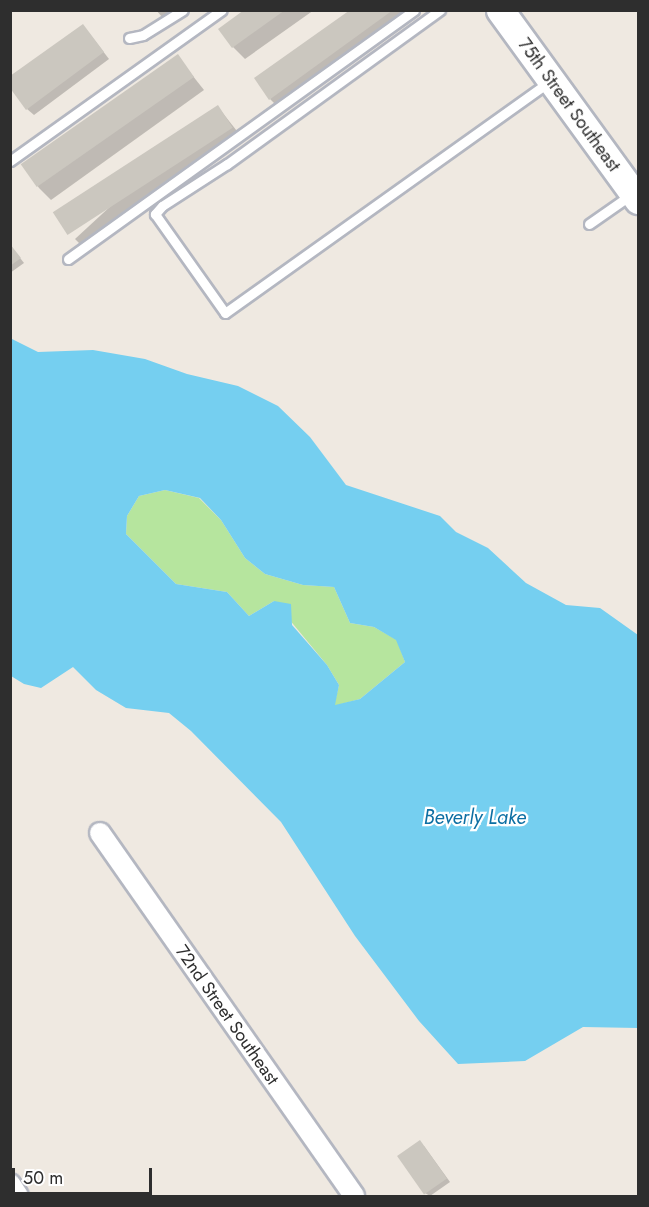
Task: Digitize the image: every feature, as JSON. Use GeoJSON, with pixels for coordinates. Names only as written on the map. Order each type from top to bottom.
{"type":"FeatureCollection","features":[{"type":"Feature","properties":{"kind":"street","name":"75th Street Southeast"},"geometry":{"type":"LineString","coordinates":[[500,10],[636,197]]}},
{"type":"Feature","properties":{"kind":"street","name":"72nd Street Southeast"},"geometry":{"type":"LineString","coordinates":[[100,833],[354,1197]]}},
{"type":"Feature","properties":{"kind":"street"},"geometry":{"type":"LineString","coordinates":[[10,1184],[18,1197]]}},
{"type":"Feature","properties":{"kind":"lane"},"geometry":{"type":"LineString","coordinates":[[129,38],[142,35],[183,10]]}},
{"type":"Feature","properties":{"kind":"lane"},"geometry":{"type":"LineString","coordinates":[[10,161],[222,10]]}},
{"type":"Feature","properties":{"kind":"lane"},"geometry":{"type":"LineString","coordinates":[[68,259],[414,10]]}},
{"type":"Feature","properties":{"kind":"lane"},"geometry":{"type":"LineString","coordinates":[[439,11],[227,164],[162,206],[155,214],[225,313],[551,81]]}},
{"type":"Feature","properties":{"kind":"lane"},"geometry":{"type":"LineString","coordinates":[[590,224],[636,197]]}},
{"type":"Feature","properties":{"kind":"green space"},"geometry":{"type":"Polygon","coordinates":[[[165,490],[199,498],[221,520],[245,558],[265,574],[303,585],[334,587],[350,623],[374,627],[397,640],[405,662],[360,699],[334,706],[339,685],[327,665],[274,601],[249,616],[227,592],[176,584],[126,534],[127,516],[139,496],[165,490]]]}},
{"type":"Feature","properties":{"kind":"water","name":"Beverly Lake"},"geometry":{"type":"Polygon","coordinates":[[[10,338],[38,352],[93,350],[145,359],[187,374],[238,386],[278,406],[310,437],[346,485],[440,516],[456,532],[488,548],[526,583],[566,605],[600,608],[638,635],[638,1028],[583,1027],[525,1061],[458,1064],[419,1021],[355,936],[281,822],[191,731],[169,713],[126,708],[96,690],[73,667],[41,688],[24,684],[11,676],[10,338]],[[165,490],[139,496],[127,516],[126,534],[176,584],[227,592],[249,616],[274,601],[291,604],[292,625],[327,665],[339,685],[335,705],[360,699],[405,662],[396,640],[374,627],[350,623],[334,587],[303,585],[265,574],[245,558],[221,520],[200,498],[165,490]]]}},
{"type":"Feature","properties":{"kind":"building"},"geometry":{"type":"Polygon","coordinates":[[[244,10],[285,10],[232,48],[218,29],[244,10]]]}},
{"type":"Feature","properties":{"kind":"building"},"geometry":{"type":"Polygon","coordinates":[[[350,10],[393,10],[269,100],[254,78],[350,10]]]}},
{"type":"Feature","properties":{"kind":"building"},"geometry":{"type":"Polygon","coordinates":[[[83,24],[104,52],[26,110],[10,88],[10,76],[83,24]]]}},
{"type":"Feature","properties":{"kind":"building"},"geometry":{"type":"Polygon","coordinates":[[[178,54],[194,77],[37,187],[21,164],[178,54]]]}},
{"type":"Feature","properties":{"kind":"building"},"geometry":{"type":"Polygon","coordinates":[[[218,105],[233,128],[67,235],[53,212],[218,105]]]}},
{"type":"Feature","properties":{"kind":"building"},"geometry":{"type":"Polygon","coordinates":[[[10,244],[21,258],[10,266],[10,244]]]}},
{"type":"Feature","properties":{"kind":"building"},"geometry":{"type":"Polygon","coordinates":[[[420,1140],[447,1179],[424,1195],[397,1156],[420,1140]]]}}]}
